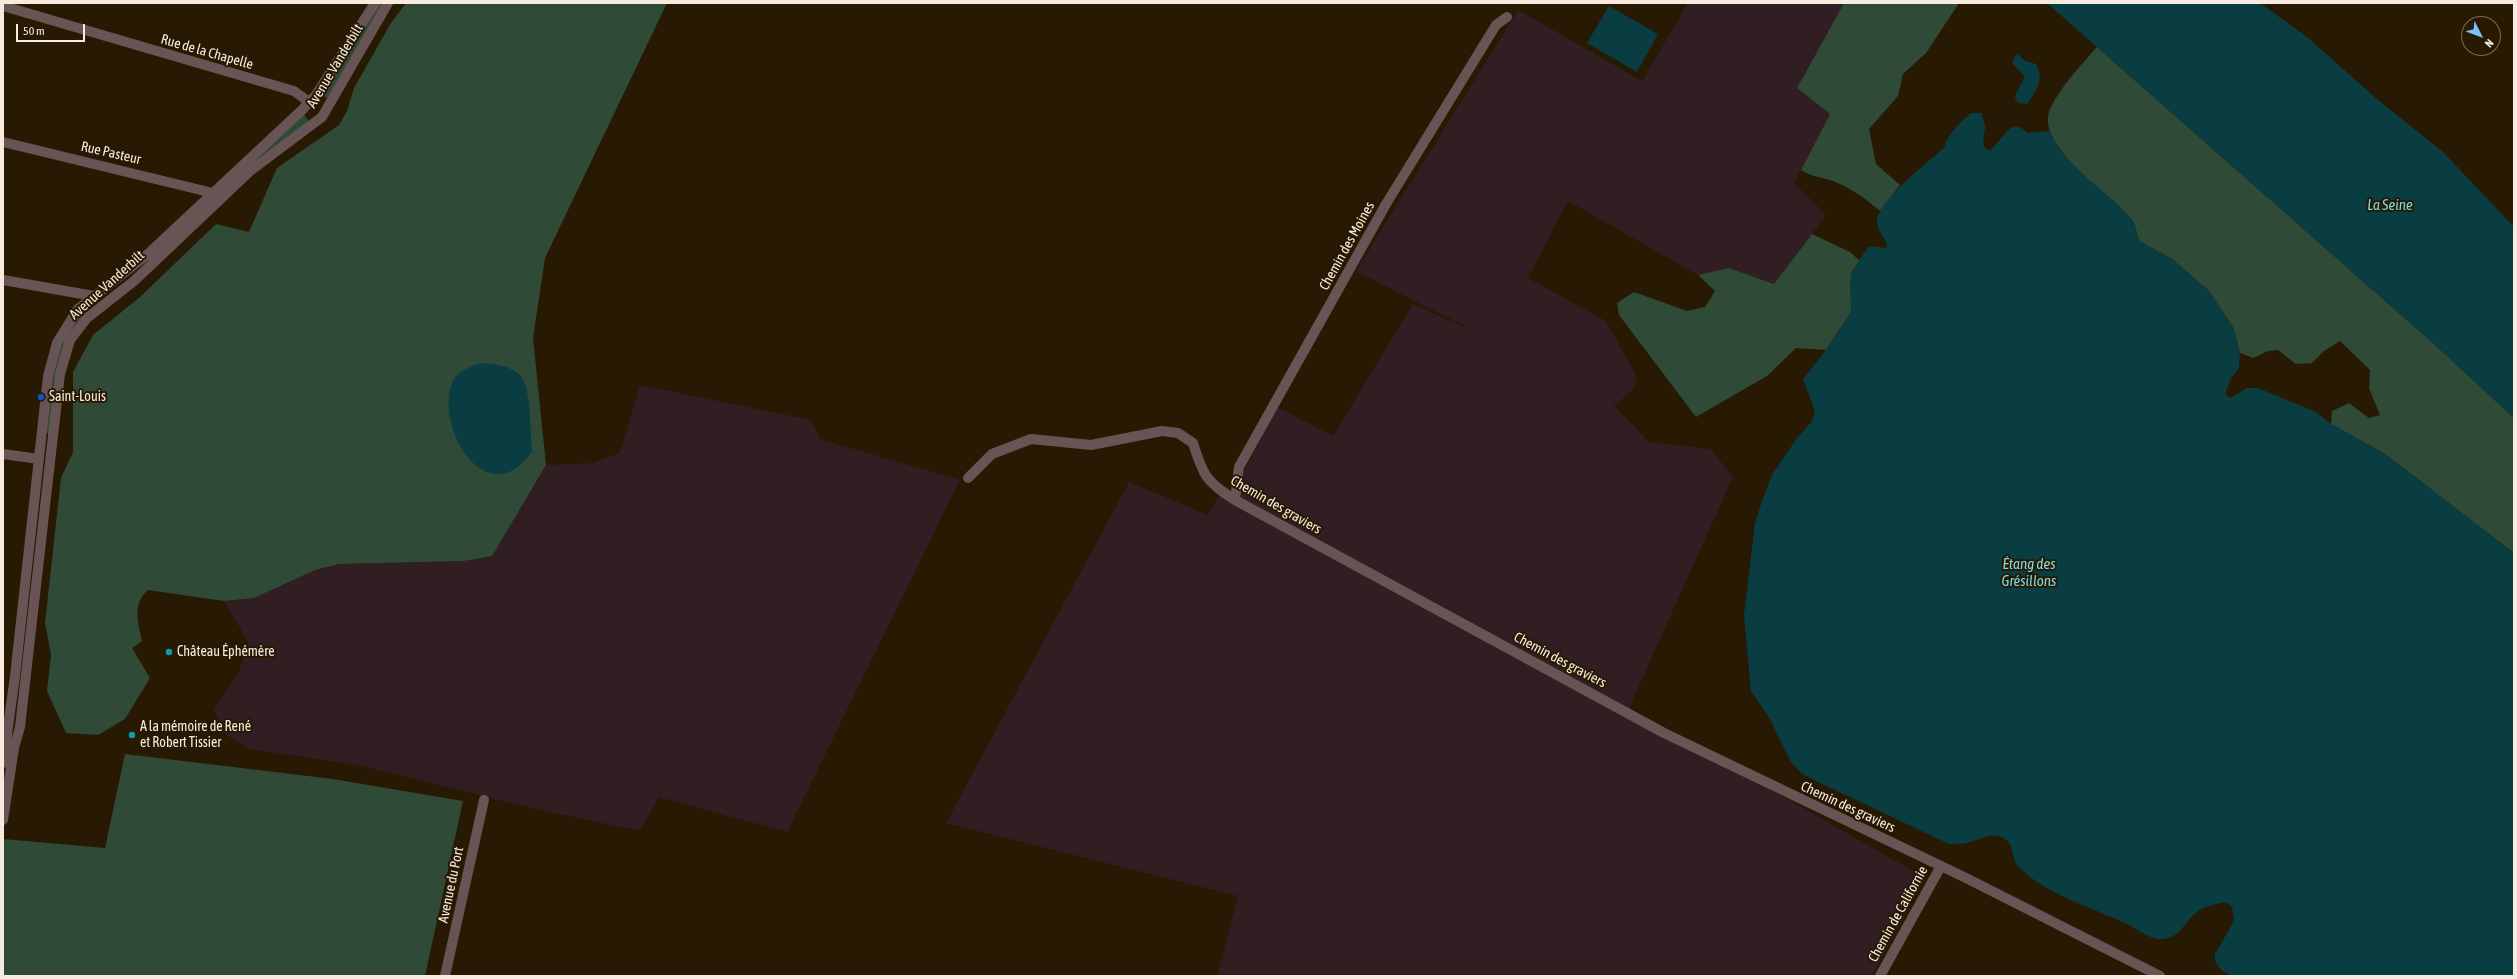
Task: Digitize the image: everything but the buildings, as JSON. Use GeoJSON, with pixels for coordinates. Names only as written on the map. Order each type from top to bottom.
{"type":"FeatureCollection","features":[{"type":"Feature","properties":{"kind":"street","name":"Avenue Vanderbilt"},"geometry":{"type":"LineString","coordinates":[[3,763],[53,352],[70,319],[94,296],[148,254],[316,95],[375,3]]}},
{"type":"Feature","properties":{"kind":"street","name":"Avenue Vanderbilt"},"geometry":{"type":"LineString","coordinates":[[3,820],[14,748],[20,727],[60,374],[70,340],[87,318],[134,282],[250,170],[322,117],[388,3]]}},
{"type":"Feature","properties":{"kind":"street","name":"Rue de la Chapelle"},"geometry":{"type":"LineString","coordinates":[[3,6],[294,91],[309,102]]}},
{"type":"Feature","properties":{"kind":"street","name":"Chemin des Moines"},"geometry":{"type":"LineString","coordinates":[[1235,500],[1239,467],[1386,204],[1496,25],[1507,17]]}},
{"type":"Feature","properties":{"kind":"street","name":"Rue Pasteur"},"geometry":{"type":"LineString","coordinates":[[3,142],[213,193]]}},
{"type":"Feature","properties":{"kind":"street"},"geometry":{"type":"LineString","coordinates":[[3,280],[94,296]]}},
{"type":"Feature","properties":{"kind":"street","name":"Chemin des graviers"},"geometry":{"type":"LineString","coordinates":[[968,478],[992,454],[1032,439],[1091,445],[1162,431],[1178,433],[1193,443],[1202,473],[1222,491],[1235,500],[1664,733],[1941,866],[2160,976]]}},
{"type":"Feature","properties":{"kind":"street"},"geometry":{"type":"LineString","coordinates":[[3,454],[39,459]]}},
{"type":"Feature","properties":{"kind":"street","name":"Avenue du Port"},"geometry":{"type":"LineString","coordinates":[[445,976],[484,800]]}},
{"type":"Feature","properties":{"kind":"street","name":"Chemin de Californie"},"geometry":{"type":"LineString","coordinates":[[1880,976],[1941,866]]}},
{"type":"Feature","properties":{"kind":"shaded area"},"geometry":{"type":"Polygon","coordinates":[[[1688,3],[1844,3],[1797,88],[1830,114],[1794,183],[1826,215],[1774,284],[1729,268],[1698,275],[1568,201],[1528,278],[1606,321],[1637,377],[1634,389],[1614,406],[1649,442],[1711,449],[1733,477],[1629,708],[1925,878],[1872,976],[1217,976],[1238,896],[946,823],[1129,482],[1208,515],[1224,485],[1234,492],[1277,407],[1333,436],[1413,304],[1482,335],[1356,271],[1518,10],[1642,81],[1688,3]]]}},
{"type":"Feature","properties":{"kind":"shaded area"},"geometry":{"type":"Polygon","coordinates":[[[640,385],[811,420],[820,439],[960,480],[787,832],[659,797],[640,831],[531,808],[358,765],[249,749],[225,734],[213,709],[238,674],[249,643],[224,601],[254,598],[315,570],[339,564],[463,561],[528,495],[546,465],[593,463],[620,453],[640,385]]]}},
{"type":"Feature","properties":{"kind":"green space"},"geometry":{"type":"Polygon","coordinates":[[[379,3],[385,3],[330,100],[320,94],[379,3]]]}},
{"type":"Feature","properties":{"kind":"green space"},"geometry":{"type":"Polygon","coordinates":[[[406,3],[667,3],[545,258],[533,338],[546,465],[492,556],[463,561],[339,564],[315,570],[254,598],[224,601],[148,590],[143,595],[138,607],[138,620],[142,641],[132,648],[150,678],[125,719],[98,735],[66,733],[47,691],[51,655],[45,623],[61,478],[73,452],[73,372],[93,335],[140,297],[216,224],[249,232],[277,168],[339,125],[347,111],[354,88],[391,23],[406,3]]]}},
{"type":"Feature","properties":{"kind":"green space"},"geometry":{"type":"Polygon","coordinates":[[[1844,3],[1959,3],[1926,53],[1903,74],[1898,96],[1869,129],[1876,164],[1900,185],[1880,211],[1852,190],[1833,181],[1817,177],[1801,170],[1830,114],[1797,88],[1844,3]]]}},
{"type":"Feature","properties":{"kind":"green space"},"geometry":{"type":"Polygon","coordinates":[[[2097,47],[2433,343],[2514,418],[2514,553],[2385,454],[2331,424],[2332,411],[2349,403],[2369,418],[2380,415],[2369,388],[2370,370],[2340,341],[2324,351],[2312,363],[2296,364],[2278,350],[2268,351],[2253,358],[2240,353],[2233,327],[2208,290],[2172,259],[2139,241],[2133,221],[2063,153],[2053,137],[2048,122],[2051,107],[2066,83],[2097,47]]]}},
{"type":"Feature","properties":{"kind":"green space"},"geometry":{"type":"Polygon","coordinates":[[[303,113],[310,123],[234,178],[303,113]]]}},
{"type":"Feature","properties":{"kind":"green space"},"geometry":{"type":"Polygon","coordinates":[[[1812,234],[1850,252],[1860,261],[1852,271],[1851,312],[1826,350],[1796,348],[1767,376],[1696,417],[1619,315],[1617,303],[1634,292],[1687,311],[1705,307],[1715,291],[1698,275],[1729,268],[1774,284],[1812,234]]]}},
{"type":"Feature","properties":{"kind":"green space"},"geometry":{"type":"Polygon","coordinates":[[[79,313],[83,317],[76,325],[50,433],[45,433],[55,355],[79,313]]]}},
{"type":"Feature","properties":{"kind":"green space"},"geometry":{"type":"Polygon","coordinates":[[[125,754],[333,779],[463,801],[425,976],[3,976],[3,839],[105,848],[125,754]]]}},
{"type":"Feature","properties":{"kind":"water","name":"La Seine"},"geometry":{"type":"Polygon","coordinates":[[[2047,3],[2260,3],[2307,37],[2378,100],[2443,152],[2514,227],[2514,418],[2433,343],[2047,3]]]}},
{"type":"Feature","properties":{"kind":"water"},"geometry":{"type":"Polygon","coordinates":[[[1609,6],[1658,34],[1637,72],[1587,43],[1609,6]]]}},
{"type":"Feature","properties":{"kind":"water"},"geometry":{"type":"Polygon","coordinates":[[[2017,53],[2025,61],[2036,64],[2040,74],[2036,90],[2027,104],[2019,103],[2015,99],[2016,93],[2025,77],[2012,63],[2017,53]]]}},
{"type":"Feature","properties":{"kind":"water","name":"Étang des Grésillons"},"geometry":{"type":"Polygon","coordinates":[[[1971,113],[1981,113],[1985,125],[1983,143],[1986,149],[1990,151],[2010,128],[2020,128],[2028,133],[2050,131],[2058,148],[2081,173],[2119,205],[2134,223],[2139,241],[2172,259],[2208,290],[2233,327],[2240,353],[2239,368],[2231,378],[2225,394],[2230,398],[2247,388],[2258,388],[2316,412],[2331,424],[2385,454],[2514,553],[2514,976],[2231,976],[2224,972],[2215,961],[2215,954],[2234,921],[2232,907],[2226,902],[2200,910],[2179,932],[2169,938],[2153,938],[2125,923],[2068,899],[2040,884],[2018,866],[2014,859],[2012,849],[2005,839],[1996,836],[1988,836],[1975,841],[1949,844],[1816,781],[1801,773],[1791,762],[1770,719],[1751,691],[1744,615],[1755,523],[1772,475],[1797,438],[1812,421],[1815,411],[1803,379],[1826,350],[1851,312],[1850,282],[1852,271],[1869,246],[1887,248],[1886,242],[1877,223],[1879,215],[1893,194],[1944,148],[1951,133],[1971,113]]]}},
{"type":"Feature","properties":{"kind":"water"},"geometry":{"type":"Polygon","coordinates":[[[480,363],[506,367],[519,374],[526,388],[530,411],[532,452],[515,469],[497,474],[482,469],[468,457],[457,440],[450,420],[449,399],[453,381],[461,372],[480,363]]]}},
{"type":"Feature","properties":{"kind":"place","name":"Saint-Louis"},"geometry":{"type":"Point","coordinates":[41,397]}},
{"type":"Feature","properties":{"kind":"place","name":"Château Éphémère"},"geometry":{"type":"Point","coordinates":[169,652]}},
{"type":"Feature","properties":{"kind":"place","name":"A la mémoire de René et Robert Tissier"},"geometry":{"type":"Point","coordinates":[132,735]}}]}
